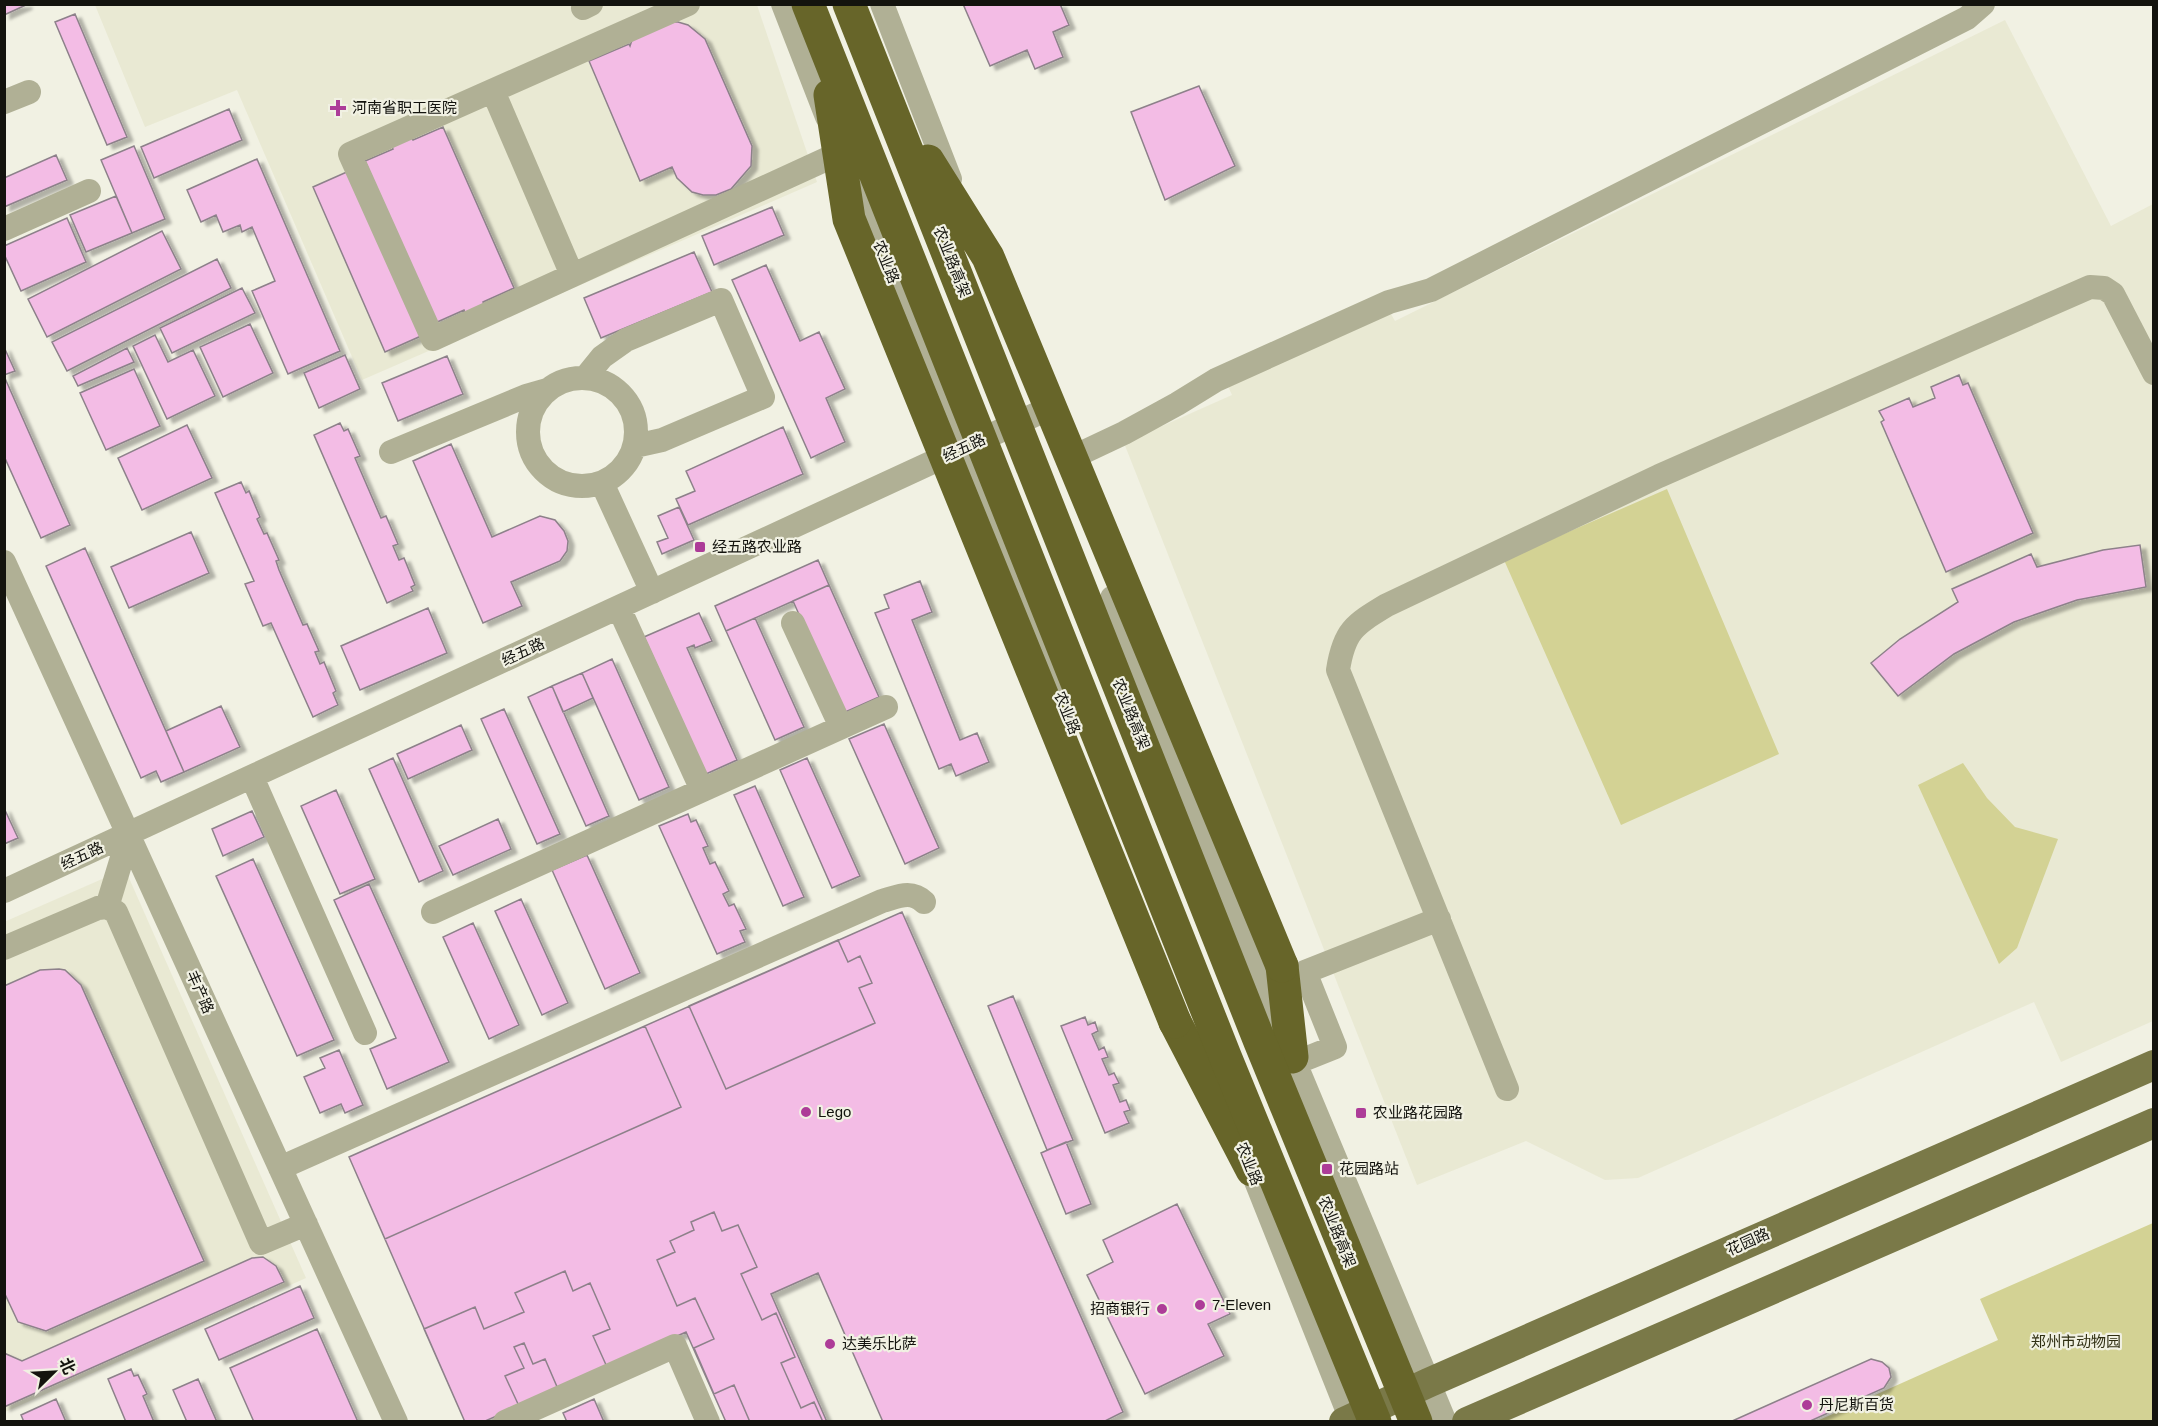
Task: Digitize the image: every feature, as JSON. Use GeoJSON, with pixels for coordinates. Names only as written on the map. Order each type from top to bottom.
{"type":"FeatureCollection","features":[{"type":"Feature","properties":{"kind":"highway"},"geometry":{"type":"LineString","coordinates":[[808,4],[1229,1067],[1356,1421]]}},
{"type":"Feature","properties":{"kind":"highway","name":"农业路高架"},"geometry":{"type":"LineString","coordinates":[[849,4],[1260,1042],[1416,1422]]}},
{"type":"Feature","properties":{"kind":"highway"},"geometry":{"type":"LineString","coordinates":[[821,37],[849,219],[1175,1022],[1252,1170]]}},
{"type":"Feature","properties":{"kind":"highway"},"geometry":{"type":"LineString","coordinates":[[884,93],[988,257],[1282,966],[1293,1060]]}},
{"type":"Feature","properties":{"kind":"main road","name":"花园路"},"geometry":{"type":"LineString","coordinates":[[1356,1421],[1428,1383],[2154,1065]]}},
{"type":"Feature","properties":{"kind":"main road"},"geometry":{"type":"LineString","coordinates":[[1467,1422],[2154,1123]]}},
{"type":"Feature","properties":{"kind":"street"},"geometry":{"type":"LineString","coordinates":[[687,4],[350,154],[433,339],[842,152]]}},
{"type":"Feature","properties":{"kind":"street","name":"农业路"},"geometry":{"type":"LineString","coordinates":[[783,4],[1252,1170],[1356,1421]]}},
{"type":"Feature","properties":{"kind":"street"},"geometry":{"type":"LineString","coordinates":[[882,4],[1251,957],[1445,1422]]}},
{"type":"Feature","properties":{"kind":"street"},"geometry":{"type":"LineString","coordinates":[[1071,458],[1133,428],[1216,380],[1389,302],[1431,290],[1967,18],[1983,4]]}},
{"type":"Feature","properties":{"kind":"street"},"geometry":{"type":"LineString","coordinates":[[493,91],[572,275]]}},
{"type":"Feature","properties":{"kind":"street"},"geometry":{"type":"LineString","coordinates":[[4,102],[29,92]]}},
{"type":"Feature","properties":{"kind":"street"},"geometry":{"type":"LineString","coordinates":[[4,229],[89,191]]}},
{"type":"Feature","properties":{"kind":"street"},"geometry":{"type":"LineString","coordinates":[[1508,1089],[1338,670],[1341,650],[1348,634],[1387,605],[1659,476],[2090,287],[2104,288],[2113,294],[2154,373]]}},
{"type":"Feature","properties":{"kind":"street"},"geometry":{"type":"LineString","coordinates":[[585,378],[602,357],[626,340],[721,300],[763,398],[662,440],[635,446]]}},
{"type":"Feature","properties":{"kind":"street"},"geometry":{"type":"LineString","coordinates":[[391,452],[526,396],[547,390],[559,382],[572,378],[585,378],[610,385],[629,404],[636,429],[635,446],[627,464],[619,473],[602,483],[586,486],[562,483],[540,466],[532,454],[528,441],[528,427],[534,407],[547,390]]}},
{"type":"Feature","properties":{"kind":"street","name":"经五路"},"geometry":{"type":"LineString","coordinates":[[4,891],[1041,412]]}},
{"type":"Feature","properties":{"kind":"street"},"geometry":{"type":"LineString","coordinates":[[602,483],[652,592]]}},
{"type":"Feature","properties":{"kind":"street","name":"丰产路"},"geometry":{"type":"LineString","coordinates":[[4,562],[396,1422]]}},
{"type":"Feature","properties":{"kind":"street"},"geometry":{"type":"LineString","coordinates":[[619,608],[702,790]]}},
{"type":"Feature","properties":{"kind":"street"},"geometry":{"type":"LineString","coordinates":[[794,623],[841,728]]}},
{"type":"Feature","properties":{"kind":"street"},"geometry":{"type":"LineString","coordinates":[[433,912],[886,707]]}},
{"type":"Feature","properties":{"kind":"street"},"geometry":{"type":"LineString","coordinates":[[252,777],[366,1033]]}},
{"type":"Feature","properties":{"kind":"street"},"geometry":{"type":"LineString","coordinates":[[107,907],[129,835]]}},
{"type":"Feature","properties":{"kind":"street"},"geometry":{"type":"LineString","coordinates":[[280,1168],[882,902],[907,894],[918,896],[924,902]]}},
{"type":"Feature","properties":{"kind":"street"},"geometry":{"type":"LineString","coordinates":[[4,948],[98,908],[107,907],[116,912],[261,1243],[306,1224]]}},
{"type":"Feature","properties":{"kind":"street"},"geometry":{"type":"LineString","coordinates":[[1293,1060],[1335,1047],[1305,972],[1439,919]]}},
{"type":"Feature","properties":{"kind":"street"},"geometry":{"type":"LineString","coordinates":[[505,1422],[675,1346],[708,1422]]}},
{"type":"Feature","properties":{"kind":"shaded area"},"geometry":{"type":"Polygon","coordinates":[[[95,5],[757,5],[817,182],[362,380],[237,90],[145,127],[95,5]]]}},
{"type":"Feature","properties":{"kind":"shaded area"},"geometry":{"type":"Polygon","coordinates":[[[2005,20],[2111,226],[2153,204],[2153,1021],[2061,1062],[2034,1002],[1638,1178],[1605,1180],[1526,1141],[1417,1185],[1124,443],[1232,395],[1226,382],[1388,309],[1395,321],[2005,20]]]}},
{"type":"Feature","properties":{"kind":"shaded area"},"geometry":{"type":"Polygon","coordinates":[[[125,869],[306,1278],[5,1412],[4,922],[125,869]]]}},
{"type":"Feature","properties":{"kind":"green space"},"geometry":{"type":"Polygon","coordinates":[[[1667,489],[1779,754],[1621,825],[1504,560],[1667,489]]]}},
{"type":"Feature","properties":{"kind":"green space"},"geometry":{"type":"Polygon","coordinates":[[[1963,763],[1987,798],[2015,827],[2058,839],[2017,948],[1999,964],[1918,785],[1963,763]]]}},
{"type":"Feature","properties":{"kind":"green space","name":"郑州市动物园"},"geometry":{"type":"Polygon","coordinates":[[[2153,1223],[2153,1421],[1817,1421],[1998,1340],[1980,1299],[2153,1223]]]}},
{"type":"Feature","properties":{"kind":"building"},"geometry":{"type":"Polygon","coordinates":[[[4,4],[26,4],[26,5],[4,15],[4,4]]]}},
{"type":"Feature","properties":{"kind":"building"},"geometry":{"type":"Polygon","coordinates":[[[963,4],[1060,4],[1069,25],[1053,32],[1063,57],[1035,69],[1027,50],[990,66],[963,4]]]}},
{"type":"Feature","properties":{"kind":"building"},"geometry":{"type":"Polygon","coordinates":[[[75,14],[127,137],[107,145],[55,22],[75,14]]]}},
{"type":"Feature","properties":{"kind":"building"},"geometry":{"type":"Polygon","coordinates":[[[663,22],[688,25],[705,39],[752,146],[751,166],[731,189],[716,195],[692,192],[677,178],[672,167],[640,181],[589,61],[629,44],[630,46],[633,37],[663,22]]]}},
{"type":"Feature","properties":{"kind":"building"},"geometry":{"type":"Polygon","coordinates":[[[1199,86],[1235,166],[1165,200],[1131,112],[1199,86]]]}},
{"type":"Feature","properties":{"kind":"building"},"geometry":{"type":"Polygon","coordinates":[[[229,109],[242,140],[154,178],[141,147],[229,109]]]}},
{"type":"Feature","properties":{"kind":"building"},"geometry":{"type":"Polygon","coordinates":[[[443,127],[514,288],[483,302],[485,308],[466,316],[464,310],[435,323],[365,161],[393,149],[391,144],[410,135],[413,140],[443,127]]]}},
{"type":"Feature","properties":{"kind":"building"},"geometry":{"type":"Polygon","coordinates":[[[134,146],[165,219],[132,233],[101,160],[134,146]]]}},
{"type":"Feature","properties":{"kind":"building"},"geometry":{"type":"Polygon","coordinates":[[[56,155],[67,180],[4,207],[4,178],[56,155]]]}},
{"type":"Feature","properties":{"kind":"building"},"geometry":{"type":"Polygon","coordinates":[[[257,159],[340,351],[288,374],[252,291],[275,281],[252,227],[242,232],[240,225],[223,232],[216,215],[201,222],[187,190],[257,159]]]}},
{"type":"Feature","properties":{"kind":"building"},"geometry":{"type":"Polygon","coordinates":[[[349,171],[421,336],[385,352],[313,187],[349,171]]]}},
{"type":"Feature","properties":{"kind":"building"},"geometry":{"type":"Polygon","coordinates":[[[116,196],[132,233],[86,252],[70,215],[116,196]]]}},
{"type":"Feature","properties":{"kind":"building"},"geometry":{"type":"Polygon","coordinates":[[[772,207],[784,235],[714,265],[702,236],[772,207]]]}},
{"type":"Feature","properties":{"kind":"building"},"geometry":{"type":"Polygon","coordinates":[[[67,218],[86,262],[21,291],[4,254],[4,246],[67,218]]]}},
{"type":"Feature","properties":{"kind":"building"},"geometry":{"type":"Polygon","coordinates":[[[162,231],[181,269],[47,337],[28,299],[162,231]]]}},
{"type":"Feature","properties":{"kind":"building"},"geometry":{"type":"Polygon","coordinates":[[[694,252],[712,292],[601,338],[584,298],[694,252]]]}},
{"type":"Feature","properties":{"kind":"building"},"geometry":{"type":"Polygon","coordinates":[[[217,259],[231,288],[67,371],[52,342],[217,259]]]}},
{"type":"Feature","properties":{"kind":"building"},"geometry":{"type":"Polygon","coordinates":[[[766,265],[800,341],[819,332],[845,389],[826,398],[845,442],[811,458],[732,280],[766,265]]]}},
{"type":"Feature","properties":{"kind":"building"},"geometry":{"type":"Polygon","coordinates":[[[242,288],[255,313],[172,353],[160,328],[242,288]]]}},
{"type":"Feature","properties":{"kind":"building"},"geometry":{"type":"Polygon","coordinates":[[[250,324],[273,373],[223,397],[200,347],[250,324]]]}},
{"type":"Feature","properties":{"kind":"building"},"geometry":{"type":"Polygon","coordinates":[[[155,335],[168,362],[193,350],[215,396],[167,419],[133,346],[155,335]]]}},
{"type":"Feature","properties":{"kind":"building"},"geometry":{"type":"Polygon","coordinates":[[[4,347],[15,371],[4,375],[4,347]]]}},
{"type":"Feature","properties":{"kind":"building"},"geometry":{"type":"Polygon","coordinates":[[[127,348],[134,362],[78,386],[73,376],[127,348]]]}},
{"type":"Feature","properties":{"kind":"building"},"geometry":{"type":"Polygon","coordinates":[[[345,355],[360,389],[319,408],[304,373],[345,355]]]}},
{"type":"Feature","properties":{"kind":"building"},"geometry":{"type":"Polygon","coordinates":[[[447,356],[463,394],[398,421],[382,383],[447,356]]]}},
{"type":"Feature","properties":{"kind":"building"},"geometry":{"type":"Polygon","coordinates":[[[134,369],[160,426],[106,450],[80,393],[134,369]]]}},
{"type":"Feature","properties":{"kind":"building"},"geometry":{"type":"Polygon","coordinates":[[[1959,375],[1963,385],[1968,383],[2033,533],[1946,572],[1881,422],[1884,420],[1879,411],[1909,398],[1913,407],[1935,398],[1931,387],[1959,375]]]}},
{"type":"Feature","properties":{"kind":"building"},"geometry":{"type":"Polygon","coordinates":[[[4,376],[70,525],[41,538],[4,456],[4,376]]]}},
{"type":"Feature","properties":{"kind":"building"},"geometry":{"type":"Polygon","coordinates":[[[340,423],[344,431],[348,429],[360,456],[355,458],[381,518],[386,516],[398,544],[393,546],[399,560],[404,558],[415,585],[411,587],[413,591],[387,603],[314,435],[340,423]]]}},
{"type":"Feature","properties":{"kind":"building"},"geometry":{"type":"Polygon","coordinates":[[[187,425],[212,478],[142,510],[118,458],[187,425]]]}},
{"type":"Feature","properties":{"kind":"building"},"geometry":{"type":"Polygon","coordinates":[[[783,427],[803,474],[688,525],[676,499],[695,491],[686,471],[783,427]]]}},
{"type":"Feature","properties":{"kind":"building"},"geometry":{"type":"Polygon","coordinates":[[[451,444],[492,537],[540,516],[555,520],[564,531],[568,541],[567,551],[560,561],[511,582],[522,606],[483,623],[413,461],[451,444]]]}},
{"type":"Feature","properties":{"kind":"building"},"geometry":{"type":"Polygon","coordinates":[[[241,482],[246,493],[249,491],[260,517],[257,519],[264,534],[267,533],[279,560],[276,561],[279,570],[303,625],[307,624],[319,651],[315,652],[320,664],[324,662],[336,691],[333,693],[338,705],[313,717],[271,623],[263,626],[245,584],[254,581],[215,493],[241,482]]]}},
{"type":"Feature","properties":{"kind":"building"},"geometry":{"type":"Polygon","coordinates":[[[679,507],[694,540],[662,554],[657,542],[668,538],[658,516],[679,507]]]}},
{"type":"Feature","properties":{"kind":"building"},"geometry":{"type":"Polygon","coordinates":[[[191,532],[209,573],[129,608],[111,567],[191,532]]]}},
{"type":"Feature","properties":{"kind":"building"},"geometry":{"type":"Polygon","coordinates":[[[2140,545],[2146,587],[2077,600],[2014,622],[1954,654],[1898,696],[1871,663],[1900,639],[1958,602],[1952,589],[2031,554],[2037,567],[2103,550],[2140,545]]]}},
{"type":"Feature","properties":{"kind":"building"},"geometry":{"type":"Polygon","coordinates":[[[85,548],[184,772],[161,782],[156,771],[141,778],[46,566],[85,548]]]}},
{"type":"Feature","properties":{"kind":"building"},"geometry":{"type":"Polygon","coordinates":[[[818,560],[829,585],[726,631],[715,606],[818,560]]]}},
{"type":"Feature","properties":{"kind":"building"},"geometry":{"type":"Polygon","coordinates":[[[920,581],[932,612],[912,620],[960,740],[977,733],[989,762],[956,776],[951,764],[939,769],[875,613],[889,608],[884,595],[920,581]]]}},
{"type":"Feature","properties":{"kind":"building"},"geometry":{"type":"Polygon","coordinates":[[[829,585],[879,697],[843,713],[793,601],[829,585]]]}},
{"type":"Feature","properties":{"kind":"building"},"geometry":{"type":"Polygon","coordinates":[[[428,608],[447,653],[360,690],[341,646],[428,608]]]}},
{"type":"Feature","properties":{"kind":"building"},"geometry":{"type":"Polygon","coordinates":[[[699,613],[712,641],[695,648],[694,645],[687,648],[737,760],[706,774],[644,637],[699,613]]]}},
{"type":"Feature","properties":{"kind":"building"},"geometry":{"type":"Polygon","coordinates":[[[755,618],[804,727],[775,740],[726,631],[755,618]]]}},
{"type":"Feature","properties":{"kind":"building"},"geometry":{"type":"Polygon","coordinates":[[[612,659],[669,787],[639,800],[582,673],[612,659]]]}},
{"type":"Feature","properties":{"kind":"building"},"geometry":{"type":"Polygon","coordinates":[[[582,673],[593,698],[563,712],[552,686],[582,673]]]}},
{"type":"Feature","properties":{"kind":"building"},"geometry":{"type":"Polygon","coordinates":[[[552,686],[609,816],[586,826],[528,697],[552,686]]]}},
{"type":"Feature","properties":{"kind":"building"},"geometry":{"type":"Polygon","coordinates":[[[221,706],[240,747],[184,772],[166,731],[221,706]]]}},
{"type":"Feature","properties":{"kind":"building"},"geometry":{"type":"Polygon","coordinates":[[[504,709],[560,834],[537,844],[481,719],[504,709]]]}},
{"type":"Feature","properties":{"kind":"building"},"geometry":{"type":"Polygon","coordinates":[[[884,724],[939,848],[905,864],[849,739],[884,724]]]}},
{"type":"Feature","properties":{"kind":"building"},"geometry":{"type":"Polygon","coordinates":[[[461,725],[472,750],[408,779],[397,754],[461,725]]]}},
{"type":"Feature","properties":{"kind":"building"},"geometry":{"type":"Polygon","coordinates":[[[393,758],[443,871],[419,882],[369,769],[393,758]]]}},
{"type":"Feature","properties":{"kind":"building"},"geometry":{"type":"Polygon","coordinates":[[[807,758],[860,876],[832,888],[780,770],[807,758]]]}},
{"type":"Feature","properties":{"kind":"building"},"geometry":{"type":"Polygon","coordinates":[[[755,786],[804,897],[783,906],[734,795],[755,786]]]}},
{"type":"Feature","properties":{"kind":"building"},"geometry":{"type":"Polygon","coordinates":[[[336,790],[375,879],[340,894],[301,806],[336,790]]]}},
{"type":"Feature","properties":{"kind":"building"},"geometry":{"type":"Polygon","coordinates":[[[4,808],[18,838],[4,844],[4,808]]]}},
{"type":"Feature","properties":{"kind":"building"},"geometry":{"type":"Polygon","coordinates":[[[252,811],[264,837],[223,856],[212,829],[252,811]]]}},
{"type":"Feature","properties":{"kind":"building"},"geometry":{"type":"Polygon","coordinates":[[[688,814],[691,822],[696,820],[708,846],[703,848],[710,864],[715,862],[729,891],[723,894],[729,906],[734,904],[746,929],[740,931],[745,942],[717,954],[659,826],[688,814]]]}},
{"type":"Feature","properties":{"kind":"building"},"geometry":{"type":"Polygon","coordinates":[[[498,819],[511,849],[453,875],[439,846],[498,819]]]}},
{"type":"Feature","properties":{"kind":"building"},"geometry":{"type":"Polygon","coordinates":[[[587,855],[640,973],[605,989],[552,870],[587,855]]]}},
{"type":"Feature","properties":{"kind":"building"},"geometry":{"type":"Polygon","coordinates":[[[253,859],[334,1040],[297,1056],[216,876],[253,859]]]}},
{"type":"Feature","properties":{"kind":"building"},"geometry":{"type":"Polygon","coordinates":[[[369,884],[449,1062],[387,1089],[370,1049],[396,1038],[334,900],[369,884]]]}},
{"type":"Feature","properties":{"kind":"building"},"geometry":{"type":"Polygon","coordinates":[[[521,899],[568,1003],[542,1015],[495,911],[521,899]]]}},
{"type":"Feature","properties":{"kind":"building"},"geometry":{"type":"Polygon","coordinates":[[[902,912],[1123,1412],[1103,1422],[883,1422],[818,1273],[771,1294],[827,1422],[726,1422],[686,1332],[483,1422],[465,1422],[349,1157],[902,912]]]}},
{"type":"Feature","properties":{"kind":"building"},"geometry":{"type":"Polygon","coordinates":[[[473,923],[519,1025],[489,1039],[443,937],[473,923]]]}},
{"type":"Feature","properties":{"kind":"building"},"geometry":{"type":"Polygon","coordinates":[[[838,940],[848,962],[860,956],[872,983],[859,988],[875,1023],[726,1089],[689,1006],[838,940]]]}},
{"type":"Feature","properties":{"kind":"building"},"geometry":{"type":"Polygon","coordinates":[[[40,970],[65,970],[81,985],[204,1261],[46,1331],[18,1322],[4,1292],[4,986],[40,970]]]}},
{"type":"Feature","properties":{"kind":"building"},"geometry":{"type":"Polygon","coordinates":[[[1013,996],[1073,1140],[1047,1150],[988,1006],[1013,996]]]}},
{"type":"Feature","properties":{"kind":"building"},"geometry":{"type":"Polygon","coordinates":[[[1085,1017],[1088,1025],[1095,1022],[1098,1031],[1092,1034],[1099,1050],[1104,1047],[1108,1057],[1102,1059],[1109,1075],[1114,1073],[1119,1083],[1113,1085],[1120,1102],[1126,1100],[1130,1110],[1124,1112],[1129,1123],[1105,1133],[1061,1026],[1085,1017]]]}},
{"type":"Feature","properties":{"kind":"building"},"geometry":{"type":"Polygon","coordinates":[[[645,1026],[681,1107],[385,1239],[349,1157],[645,1026]]]}},
{"type":"Feature","properties":{"kind":"building"},"geometry":{"type":"Polygon","coordinates":[[[339,1050],[363,1105],[345,1113],[341,1104],[320,1113],[304,1077],[325,1068],[320,1058],[339,1050]]]}},
{"type":"Feature","properties":{"kind":"building"},"geometry":{"type":"Polygon","coordinates":[[[1066,1142],[1091,1204],[1066,1214],[1041,1153],[1066,1142]]]}},
{"type":"Feature","properties":{"kind":"building"},"geometry":{"type":"Polygon","coordinates":[[[1177,1204],[1230,1314],[1208,1324],[1224,1356],[1145,1394],[1087,1275],[1113,1262],[1103,1240],[1177,1204]]]}},
{"type":"Feature","properties":{"kind":"building"},"geometry":{"type":"Polygon","coordinates":[[[714,1212],[722,1231],[738,1225],[757,1267],[741,1274],[762,1320],[776,1313],[795,1357],[781,1363],[801,1408],[814,1402],[823,1422],[750,1422],[734,1385],[714,1394],[694,1348],[714,1339],[695,1298],[677,1306],[657,1260],[675,1252],[670,1241],[694,1230],[691,1222],[714,1212]]]}},
{"type":"Feature","properties":{"kind":"building"},"geometry":{"type":"Polygon","coordinates":[[[263,1257],[276,1266],[284,1282],[4,1407],[4,1353],[22,1361],[252,1258],[263,1257]]]}},
{"type":"Feature","properties":{"kind":"building"},"geometry":{"type":"Polygon","coordinates":[[[565,1271],[573,1291],[590,1283],[610,1329],[593,1336],[607,1367],[558,1389],[545,1359],[533,1364],[524,1343],[514,1347],[524,1368],[505,1376],[519,1406],[483,1422],[465,1422],[424,1329],[475,1307],[484,1329],[524,1312],[515,1293],[565,1271]]]}},
{"type":"Feature","properties":{"kind":"building"},"geometry":{"type":"Polygon","coordinates":[[[300,1286],[314,1318],[219,1360],[205,1329],[300,1286]]]}},
{"type":"Feature","properties":{"kind":"building"},"geometry":{"type":"Polygon","coordinates":[[[317,1329],[358,1422],[254,1422],[230,1368],[317,1329]]]}},
{"type":"Feature","properties":{"kind":"building","name":"丹尼斯百货"},"geometry":{"type":"Polygon","coordinates":[[[1871,1359],[1882,1362],[1889,1368],[1891,1377],[1884,1388],[1808,1422],[1730,1422],[1871,1359]]]}},
{"type":"Feature","properties":{"kind":"building"},"geometry":{"type":"Polygon","coordinates":[[[131,1369],[134,1376],[138,1375],[147,1394],[143,1396],[154,1422],[126,1422],[108,1379],[131,1369]]]}},
{"type":"Feature","properties":{"kind":"building"},"geometry":{"type":"Polygon","coordinates":[[[198,1379],[217,1422],[187,1422],[173,1390],[198,1379]]]}},
{"type":"Feature","properties":{"kind":"building"},"geometry":{"type":"Polygon","coordinates":[[[56,1399],[66,1422],[24,1422],[21,1415],[56,1399]]]}},
{"type":"Feature","properties":{"kind":"building"},"geometry":{"type":"Polygon","coordinates":[[[594,1399],[604,1422],[567,1422],[563,1413],[594,1399]]]}},
{"type":"Feature","properties":{"kind":"place","name":"河南省职工医院"},"geometry":{"type":"Point","coordinates":[338,108]}},
{"type":"Feature","properties":{"kind":"place","name":"经五路农业路"},"geometry":{"type":"Point","coordinates":[700,547]}},
{"type":"Feature","properties":{"kind":"place","name":"Lego"},"geometry":{"type":"Point","coordinates":[806,1112]}},
{"type":"Feature","properties":{"kind":"place","name":"农业路花园路"},"geometry":{"type":"Point","coordinates":[1361,1113]}},
{"type":"Feature","properties":{"kind":"place","name":"花园路站"},"geometry":{"type":"Point","coordinates":[1327,1169]}},
{"type":"Feature","properties":{"kind":"place","name":"7-Eleven"},"geometry":{"type":"Point","coordinates":[1200,1305]}},
{"type":"Feature","properties":{"kind":"place","name":"招商银行"},"geometry":{"type":"Point","coordinates":[1162,1309]}},
{"type":"Feature","properties":{"kind":"place","name":"达美乐比萨"},"geometry":{"type":"Point","coordinates":[830,1344]}},
{"type":"Feature","properties":{"kind":"place","name":"丹尼斯百货"},"geometry":{"type":"Point","coordinates":[1807,1405]}}]}
